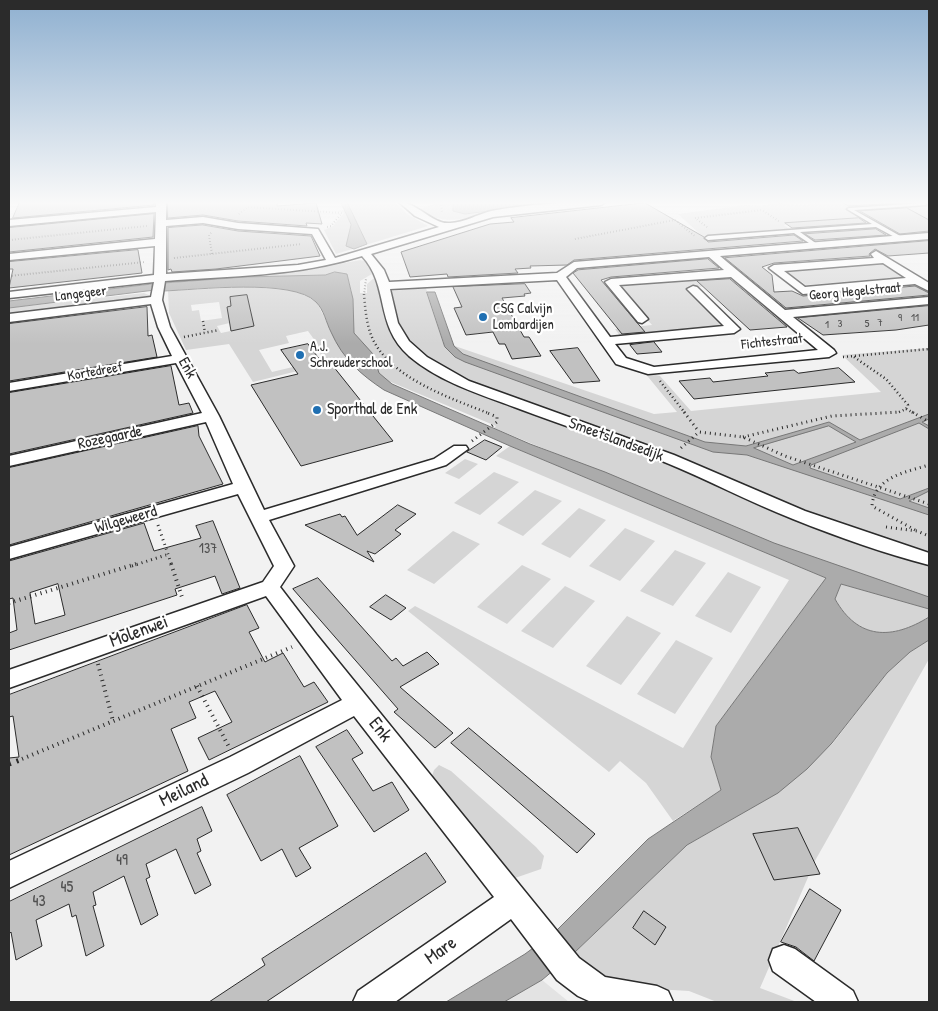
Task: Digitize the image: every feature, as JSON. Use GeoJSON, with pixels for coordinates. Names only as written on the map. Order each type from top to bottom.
{"type":"FeatureCollection","features":[{"type":"Feature","properties":{"kind":"street"},"geometry":{"type":"LineString","coordinates":[[9,257],[88,249]]}},
{"type":"Feature","properties":{"kind":"street"},"geometry":{"type":"LineString","coordinates":[[157,297],[160,280],[160,249]]}},
{"type":"Feature","properties":{"kind":"street"},"geometry":{"type":"LineString","coordinates":[[326,249],[332,262]]}},
{"type":"Feature","properties":{"kind":"street","name":"Langegeer"},"geometry":{"type":"LineString","coordinates":[[9,296],[298,268],[332,262],[379,249]]}},
{"type":"Feature","properties":{"kind":"street"},"geometry":{"type":"LineString","coordinates":[[384,286],[560,276],[574,265],[760,249]]}},
{"type":"Feature","properties":{"kind":"street","name":"Georg Hegelstraat"},"geometry":{"type":"LineString","coordinates":[[868,249],[929,288]]}},
{"type":"Feature","properties":{"kind":"street","name":"Fichtestraat"},"geometry":{"type":"LineString","coordinates":[[710,253],[829,353]]}},
{"type":"Feature","properties":{"kind":"street","name":"Smeetslandsedijk"},"geometry":{"type":"LineString","coordinates":[[365,254],[377,264],[392,324],[405,344],[420,358],[464,384],[668,458],[799,515],[876,543],[929,559]]}},
{"type":"Feature","properties":{"kind":"street","name":"Georg Hegelstraat"},"geometry":{"type":"LineString","coordinates":[[885,260],[774,268],[803,291],[918,280]]}},
{"type":"Feature","properties":{"kind":"street"},"geometry":{"type":"LineString","coordinates":[[642,319],[611,282],[734,273]]}},
{"type":"Feature","properties":{"kind":"street","name":"Fichtestraat"},"geometry":{"type":"LineString","coordinates":[[560,276],[621,361],[653,371],[829,353]]}},
{"type":"Feature","properties":{"kind":"street","name":"Fichtestraat"},"geometry":{"type":"LineString","coordinates":[[606,341],[734,328],[693,289]]}},
{"type":"Feature","properties":{"kind":"street","name":"Langegeer"},"geometry":{"type":"LineString","coordinates":[[9,318],[157,297]]}},
{"type":"Feature","properties":{"kind":"street","name":"Enk"},"geometry":{"type":"LineString","coordinates":[[157,297],[169,340],[182,358],[212,416],[243,487],[284,566],[270,587],[308,640],[568,969],[583,983],[603,993],[657,1002]]}},
{"type":"Feature","properties":{"kind":"street","name":"Georg Hegelstraat"},"geometry":{"type":"LineString","coordinates":[[784,314],[929,300]]}},
{"type":"Feature","properties":{"kind":"street","name":"Kortedreef"},"geometry":{"type":"LineString","coordinates":[[9,387],[182,358]]}},
{"type":"Feature","properties":{"kind":"street","name":"Rozegaarde"},"geometry":{"type":"LineString","coordinates":[[9,461],[212,416]]}},
{"type":"Feature","properties":{"kind":"street"},"geometry":{"type":"LineString","coordinates":[[259,517],[440,462],[460,449]]}},
{"type":"Feature","properties":{"kind":"street","name":"Wilgeweerd"},"geometry":{"type":"LineString","coordinates":[[9,553],[243,487]]}},
{"type":"Feature","properties":{"kind":"street","name":"Molenwei"},"geometry":{"type":"LineString","coordinates":[[9,679],[270,587]]}},
{"type":"Feature","properties":{"kind":"street","name":"Meiland"},"geometry":{"type":"LineString","coordinates":[[9,875],[239,764],[358,703]]}},
{"type":"Feature","properties":{"kind":"street","name":"Mare"},"geometry":{"type":"LineString","coordinates":[[369,1002],[514,900]]}},
{"type":"Feature","properties":{"kind":"street"},"geometry":{"type":"LineString","coordinates":[[784,960],[842,1002]]}},
{"type":"Feature","properties":{"kind":"path"},"geometry":{"type":"LineString","coordinates":[[211,249],[212,254]]}},
{"type":"Feature","properties":{"kind":"path"},"geometry":{"type":"LineString","coordinates":[[9,276],[256,249]]}},
{"type":"Feature","properties":{"kind":"path"},"geometry":{"type":"LineString","coordinates":[[203,321],[205,333]]}},
{"type":"Feature","properties":{"kind":"path"},"geometry":{"type":"LineString","coordinates":[[169,340],[219,330]]}},
{"type":"Feature","properties":{"kind":"path"},"geometry":{"type":"LineString","coordinates":[[829,353],[838,358],[929,349]]}},
{"type":"Feature","properties":{"kind":"path"},"geometry":{"type":"LineString","coordinates":[[854,357],[864,367],[892,384],[897,394],[908,405],[906,409]]}},
{"type":"Feature","properties":{"kind":"path"},"geometry":{"type":"LineString","coordinates":[[653,371],[699,432]]}},
{"type":"Feature","properties":{"kind":"path"},"geometry":{"type":"LineString","coordinates":[[906,409],[929,421]]}},
{"type":"Feature","properties":{"kind":"path"},"geometry":{"type":"LineString","coordinates":[[683,445],[699,432],[742,437],[832,416],[896,414],[906,409]]}},
{"type":"Feature","properties":{"kind":"path"},"geometry":{"type":"LineString","coordinates":[[477,437],[497,422]]}},
{"type":"Feature","properties":{"kind":"path"},"geometry":{"type":"LineString","coordinates":[[742,437],[799,461],[929,504]]}},
{"type":"Feature","properties":{"kind":"path"},"geometry":{"type":"LineString","coordinates":[[929,465],[894,477],[875,489],[871,498],[872,506],[929,536]]}},
{"type":"Feature","properties":{"kind":"path"},"geometry":{"type":"LineString","coordinates":[[155,512],[166,555],[188,615]]}},
{"type":"Feature","properties":{"kind":"path"},"geometry":{"type":"LineString","coordinates":[[882,526],[917,531]]}},
{"type":"Feature","properties":{"kind":"path"},"geometry":{"type":"LineString","coordinates":[[9,603],[166,555]]}},
{"type":"Feature","properties":{"kind":"path"},"geometry":{"type":"LineString","coordinates":[[9,764],[308,640]]}},
{"type":"Feature","properties":{"kind":"path"},"geometry":{"type":"LineString","coordinates":[[94,649],[113,721]]}},
{"type":"Feature","properties":{"kind":"path"},"geometry":{"type":"LineString","coordinates":[[197,686],[239,764]]}},
{"type":"Feature","properties":{"kind":"shaded area"},"geometry":{"type":"Polygon","coordinates":[[[334,249],[352,249],[336,254],[334,249]]]}},
{"type":"Feature","properties":{"kind":"shaded area"},"geometry":{"type":"Polygon","coordinates":[[[360,260],[368,262],[372,274],[360,281],[360,293],[367,293],[367,284],[374,278],[379,292],[426,288],[443,342],[654,414],[677,412],[644,372],[660,376],[691,411],[881,392],[842,355],[929,348],[929,598],[854,577],[494,428],[496,426],[374,375],[351,346],[350,294],[352,293],[347,274],[335,272],[326,275],[245,277],[164,283],[168,280],[319,268],[360,260]]]}},
{"type":"Feature","properties":{"kind":"shaded area"},"geometry":{"type":"Polygon","coordinates":[[[882,262],[905,277],[806,285],[785,270],[882,262]]]}},
{"type":"Feature","properties":{"kind":"shaded area"},"geometry":{"type":"Polygon","coordinates":[[[335,272],[347,274],[353,299],[354,333],[373,354],[379,373],[392,384],[530,444],[605,472],[774,543],[929,597],[929,609],[841,584],[835,599],[854,622],[865,629],[877,632],[902,630],[929,617],[929,640],[910,652],[887,673],[832,743],[807,769],[778,793],[687,845],[574,953],[542,980],[504,1002],[446,1002],[525,954],[556,931],[648,839],[721,790],[711,757],[716,726],[826,578],[510,446],[384,390],[360,372],[347,358],[336,342],[319,305],[304,295],[287,290],[243,287],[163,291],[163,289],[9,308],[9,301],[152,284],[152,287],[164,286],[164,283],[245,277],[325,275],[335,272]]]}},
{"type":"Feature","properties":{"kind":"shaded area"},"geometry":{"type":"Polygon","coordinates":[[[718,277],[725,284],[689,288],[728,326],[620,336],[615,329],[652,325],[617,285],[718,277]]]}},
{"type":"Feature","properties":{"kind":"shaded area"},"geometry":{"type":"Polygon","coordinates":[[[246,287],[294,290],[316,301],[346,359],[253,382],[229,344],[186,350],[169,313],[168,291],[246,287]],[[247,296],[230,298],[231,306],[228,309],[234,322],[217,326],[221,333],[254,326],[247,296]],[[219,302],[191,305],[192,311],[199,310],[201,321],[222,318],[219,302]],[[308,331],[286,336],[289,343],[259,350],[272,372],[322,360],[318,345],[308,331]]]}},
{"type":"Feature","properties":{"kind":"shaded area"},"geometry":{"type":"Polygon","coordinates":[[[427,292],[435,292],[454,346],[463,354],[705,442],[746,446],[829,422],[860,440],[929,414],[929,419],[922,422],[929,426],[929,429],[919,423],[811,465],[810,468],[900,499],[929,488],[929,491],[909,501],[929,508],[929,515],[747,455],[713,452],[465,362],[455,357],[445,347],[427,292]],[[829,426],[754,448],[793,465],[856,442],[829,426]]]}},
{"type":"Feature","properties":{"kind":"shaded area"},"geometry":{"type":"Polygon","coordinates":[[[144,293],[151,296],[9,315],[9,308],[144,293]]]}},
{"type":"Feature","properties":{"kind":"shaded area"},"geometry":{"type":"Polygon","coordinates":[[[510,446],[826,578],[716,726],[711,757],[721,790],[673,821],[646,783],[620,761],[609,772],[408,611],[415,606],[683,748],[789,580],[496,456],[510,446]]]}},
{"type":"Feature","properties":{"kind":"shaded area"},"geometry":{"type":"Polygon","coordinates":[[[465,459],[478,464],[459,479],[445,473],[465,459]]]}},
{"type":"Feature","properties":{"kind":"shaded area"},"geometry":{"type":"Polygon","coordinates":[[[494,472],[519,482],[480,515],[454,503],[494,472]]]}},
{"type":"Feature","properties":{"kind":"shaded area"},"geometry":{"type":"Polygon","coordinates":[[[535,490],[562,501],[523,536],[497,523],[535,490]]]}},
{"type":"Feature","properties":{"kind":"shaded area"},"geometry":{"type":"Polygon","coordinates":[[[579,508],[606,520],[570,558],[541,544],[579,508]]]}},
{"type":"Feature","properties":{"kind":"shaded area"},"geometry":{"type":"Polygon","coordinates":[[[625,528],[655,541],[620,581],[589,566],[625,528]]]}},
{"type":"Feature","properties":{"kind":"shaded area"},"geometry":{"type":"Polygon","coordinates":[[[453,531],[480,544],[434,584],[407,570],[453,531]]]}},
{"type":"Feature","properties":{"kind":"shaded area"},"geometry":{"type":"Polygon","coordinates":[[[675,550],[706,563],[673,606],[640,591],[675,550]]]}},
{"type":"Feature","properties":{"kind":"shaded area"},"geometry":{"type":"Polygon","coordinates":[[[522,565],[551,579],[507,624],[477,607],[522,565]]]}},
{"type":"Feature","properties":{"kind":"shaded area"},"geometry":{"type":"Polygon","coordinates":[[[728,572],[761,587],[731,633],[695,616],[728,572]]]}},
{"type":"Feature","properties":{"kind":"shaded area"},"geometry":{"type":"Polygon","coordinates":[[[841,584],[929,609],[929,617],[902,630],[877,632],[865,629],[844,612],[835,599],[841,584]]]}},
{"type":"Feature","properties":{"kind":"shaded area"},"geometry":{"type":"Polygon","coordinates":[[[565,586],[595,601],[553,648],[521,631],[565,586]]]}},
{"type":"Feature","properties":{"kind":"shaded area"},"geometry":{"type":"Polygon","coordinates":[[[627,616],[661,633],[621,685],[586,666],[627,616]]]}},
{"type":"Feature","properties":{"kind":"shaded area"},"geometry":{"type":"Polygon","coordinates":[[[676,640],[713,658],[675,714],[637,694],[676,640]]]}},
{"type":"Feature","properties":{"kind":"shaded area"},"geometry":{"type":"Polygon","coordinates":[[[929,640],[929,659],[816,859],[760,988],[797,1002],[717,1002],[689,991],[620,987],[594,976],[574,953],[687,845],[728,822],[833,743],[887,673],[910,652],[929,640]]]}},
{"type":"Feature","properties":{"kind":"shaded area"},"geometry":{"type":"Polygon","coordinates":[[[439,765],[451,771],[536,847],[544,856],[541,869],[515,878],[432,776],[434,770],[439,765]]]}},
{"type":"Feature","properties":{"kind":"shaded area"},"geometry":{"type":"Polygon","coordinates":[[[542,980],[569,1002],[504,1002],[542,980]]]}},
{"type":"Feature","properties":{"kind":"building"},"geometry":{"type":"Polygon","coordinates":[[[9,249],[36,249],[9,252],[9,249]]]}},
{"type":"Feature","properties":{"kind":"building"},"geometry":{"type":"Polygon","coordinates":[[[168,249],[317,249],[320,256],[216,269],[172,272],[171,269],[168,270],[168,249]]]}},
{"type":"Feature","properties":{"kind":"building"},"geometry":{"type":"Polygon","coordinates":[[[410,249],[704,249],[574,260],[567,265],[530,266],[531,268],[515,269],[518,273],[448,277],[447,274],[410,277],[401,252],[410,249]]]}},
{"type":"Feature","properties":{"kind":"building"},"geometry":{"type":"Polygon","coordinates":[[[831,249],[875,249],[869,254],[870,256],[774,263],[762,267],[772,275],[774,292],[792,291],[803,296],[915,286],[929,293],[929,295],[786,308],[725,258],[831,249]]]}},
{"type":"Feature","properties":{"kind":"building"},"geometry":{"type":"Polygon","coordinates":[[[875,249],[929,249],[929,253],[888,256],[875,249]]]}},
{"type":"Feature","properties":{"kind":"building"},"geometry":{"type":"Polygon","coordinates":[[[138,250],[142,273],[9,288],[13,269],[9,269],[9,262],[138,250]]]}},
{"type":"Feature","properties":{"kind":"building"},"geometry":{"type":"Polygon","coordinates":[[[708,259],[719,268],[611,277],[601,280],[645,332],[622,334],[573,273],[578,270],[708,259]]]}},
{"type":"Feature","properties":{"kind":"building"},"geometry":{"type":"Polygon","coordinates":[[[730,279],[787,327],[750,330],[697,281],[730,279]]]}},
{"type":"Feature","properties":{"kind":"building","name":"CSG Calvijn Lombardijen"},"geometry":{"type":"Polygon","coordinates":[[[525,284],[531,293],[524,294],[525,296],[502,298],[524,337],[529,337],[541,356],[512,359],[505,344],[499,344],[493,332],[466,335],[454,308],[462,307],[453,287],[525,284]]]}},
{"type":"Feature","properties":{"kind":"building"},"geometry":{"type":"Polygon","coordinates":[[[247,295],[254,326],[231,331],[227,307],[231,306],[230,297],[247,295]]]}},
{"type":"Feature","properties":{"kind":"building"},"geometry":{"type":"Polygon","coordinates":[[[929,306],[929,325],[896,330],[823,335],[798,318],[929,306]]]}},
{"type":"Feature","properties":{"kind":"building"},"geometry":{"type":"Polygon","coordinates":[[[147,307],[148,336],[152,335],[157,357],[9,381],[9,324],[147,307]]]}},
{"type":"Feature","properties":{"kind":"building"},"geometry":{"type":"Polygon","coordinates":[[[654,342],[662,352],[637,354],[630,345],[654,342]]]}},
{"type":"Feature","properties":{"kind":"building","name":"Sporthal de Enk"},"geometry":{"type":"Polygon","coordinates":[[[308,344],[326,368],[333,366],[393,441],[301,466],[251,385],[298,374],[281,350],[308,344]]]}},
{"type":"Feature","properties":{"kind":"building"},"geometry":{"type":"Polygon","coordinates":[[[578,348],[600,381],[573,383],[550,351],[578,348]]]}},
{"type":"Feature","properties":{"kind":"building"},"geometry":{"type":"Polygon","coordinates":[[[171,366],[179,405],[189,403],[193,413],[9,454],[9,393],[171,366]]]}},
{"type":"Feature","properties":{"kind":"building"},"geometry":{"type":"Polygon","coordinates":[[[839,368],[855,382],[694,399],[679,381],[710,378],[713,382],[768,376],[765,373],[794,370],[798,373],[839,368]]]}},
{"type":"Feature","properties":{"kind":"building"},"geometry":{"type":"Polygon","coordinates":[[[198,426],[199,436],[223,484],[9,545],[9,468],[198,426]]]}},
{"type":"Feature","properties":{"kind":"building"},"geometry":{"type":"Polygon","coordinates":[[[485,440],[502,447],[486,460],[467,452],[485,440]]]}},
{"type":"Feature","properties":{"kind":"building"},"geometry":{"type":"Polygon","coordinates":[[[398,505],[416,514],[395,530],[401,534],[375,554],[367,551],[374,562],[305,525],[340,514],[342,517],[345,516],[357,535],[398,505]]]}},
{"type":"Feature","properties":{"kind":"building"},"geometry":{"type":"Polygon","coordinates":[[[213,521],[240,588],[222,594],[215,576],[175,589],[177,595],[9,650],[9,633],[17,630],[13,598],[9,599],[9,561],[144,523],[154,551],[201,538],[196,526],[213,521]],[[58,584],[30,593],[35,624],[65,615],[58,584]]]}},
{"type":"Feature","properties":{"kind":"building"},"geometry":{"type":"Polygon","coordinates":[[[318,578],[392,661],[396,658],[403,666],[427,652],[439,664],[400,687],[453,733],[435,748],[394,712],[398,709],[293,589],[318,578]]]}},
{"type":"Feature","properties":{"kind":"building"},"geometry":{"type":"Polygon","coordinates":[[[386,595],[406,608],[391,620],[370,607],[386,595]]]}},
{"type":"Feature","properties":{"kind":"building"},"geometry":{"type":"Polygon","coordinates":[[[247,605],[259,628],[249,632],[265,662],[283,653],[304,687],[314,682],[328,702],[209,760],[198,738],[232,722],[215,691],[189,702],[196,718],[171,729],[188,771],[9,855],[9,758],[19,757],[13,716],[9,717],[9,695],[247,605]]]}},
{"type":"Feature","properties":{"kind":"building"},"geometry":{"type":"Polygon","coordinates":[[[469,728],[595,834],[577,853],[451,743],[469,728]]]}},
{"type":"Feature","properties":{"kind":"building"},"geometry":{"type":"Polygon","coordinates":[[[347,730],[363,753],[352,759],[373,791],[392,782],[409,810],[374,832],[316,747],[347,730]]]}},
{"type":"Feature","properties":{"kind":"building"},"geometry":{"type":"Polygon","coordinates":[[[300,756],[338,826],[299,848],[311,868],[296,877],[282,849],[261,861],[227,795],[300,756]]]}},
{"type":"Feature","properties":{"kind":"building"},"geometry":{"type":"Polygon","coordinates":[[[202,807],[212,831],[197,839],[201,851],[197,853],[211,885],[195,894],[176,849],[146,864],[150,877],[146,879],[158,915],[141,925],[124,876],[93,892],[96,905],[93,906],[104,946],[86,956],[76,915],[72,917],[69,904],[36,920],[42,946],[16,960],[11,932],[9,934],[9,902],[202,807]]]}},
{"type":"Feature","properties":{"kind":"building"},"geometry":{"type":"Polygon","coordinates":[[[798,828],[820,874],[774,880],[753,834],[798,828]]]}},
{"type":"Feature","properties":{"kind":"building"},"geometry":{"type":"Polygon","coordinates":[[[426,853],[446,882],[266,1002],[209,1002],[265,965],[262,959],[426,853]]]}},
{"type":"Feature","properties":{"kind":"building"},"geometry":{"type":"Polygon","coordinates":[[[810,889],[841,910],[814,961],[796,947],[781,942],[810,889]]]}},
{"type":"Feature","properties":{"kind":"building"},"geometry":{"type":"Polygon","coordinates":[[[644,911],[666,927],[655,945],[633,928],[644,911]]]}},
{"type":"Feature","properties":{"kind":"place","name":"CSG Calvijn Lombardijen"},"geometry":{"type":"Point","coordinates":[483,317]}},
{"type":"Feature","properties":{"kind":"place","name":"A.J. Schreuderschool"},"geometry":{"type":"Point","coordinates":[300,355]}},
{"type":"Feature","properties":{"kind":"place","name":"Sporthal de Enk"},"geometry":{"type":"Point","coordinates":[317,410]}}]}
